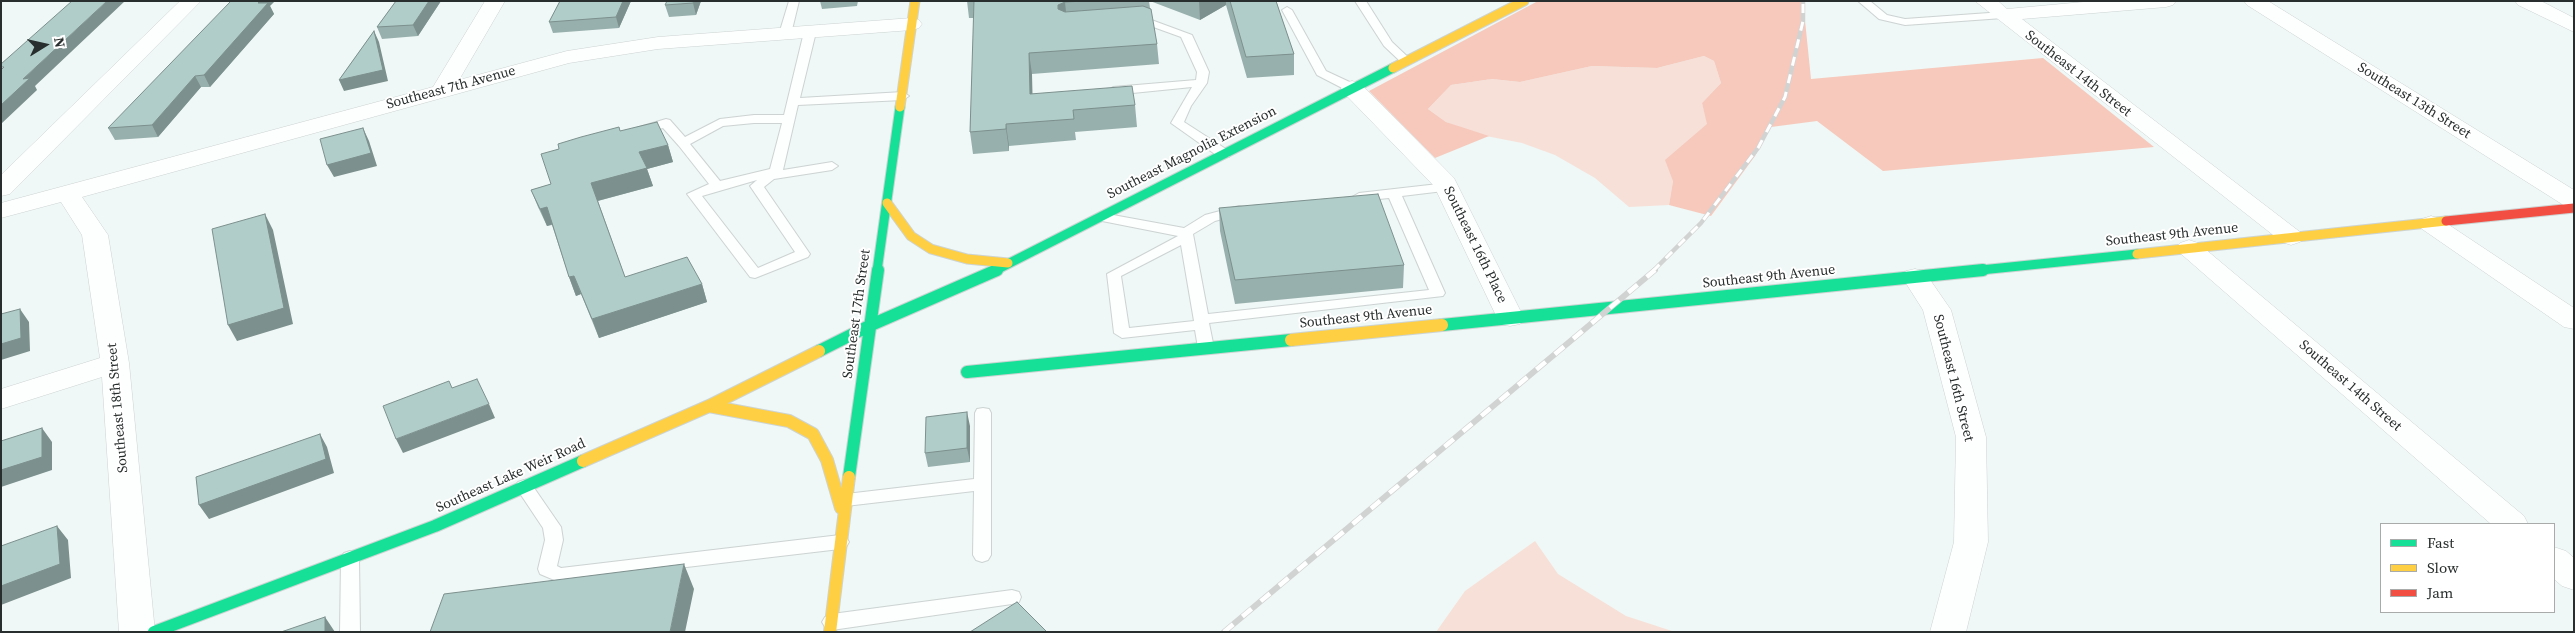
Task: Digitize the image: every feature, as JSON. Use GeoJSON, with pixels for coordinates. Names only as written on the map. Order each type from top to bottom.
{"type":"FeatureCollection","features":[{"type":"Feature","properties":{"kind":"main road","name":"Southeast 17th Street"},"geometry":{"type":"LineString","coordinates":[[831,627],[840,542],[915,1]]}},
{"type":"Feature","properties":{"kind":"main road","name":"Southeast Magnolia Extension"},"geometry":{"type":"LineString","coordinates":[[871,325],[1012,263],[1524,1]]}},
{"type":"Feature","properties":{"kind":"main road"},"geometry":{"type":"LineString","coordinates":[[887,203],[912,236],[931,249],[968,259],[1012,263]]}},
{"type":"Feature","properties":{"kind":"main road","name":"Southeast 9th Avenue"},"geometry":{"type":"LineString","coordinates":[[967,372],[1915,277],[2574,208]]}},
{"type":"Feature","properties":{"kind":"main road","name":"Southeast Lake Weir Road"},"geometry":{"type":"LineString","coordinates":[[154,632],[435,526],[709,406],[871,325]]}},
{"type":"Feature","properties":{"kind":"main road"},"geometry":{"type":"LineString","coordinates":[[709,406],[789,422],[813,434],[827,460],[845,509]]}},
{"type":"Feature","properties":{"kind":"street"},"geometry":{"type":"LineString","coordinates":[[1,189],[191,1]]}},
{"type":"Feature","properties":{"kind":"street"},"geometry":{"type":"LineString","coordinates":[[441,91],[495,1]]}},
{"type":"Feature","properties":{"kind":"street","name":"Southeast 14th Street"},"geometry":{"type":"LineString","coordinates":[[1985,1],[2291,238]]}},
{"type":"Feature","properties":{"kind":"street"},"geometry":{"type":"LineString","coordinates":[[2003,15],[2166,1]]}},
{"type":"Feature","properties":{"kind":"street","name":"Southeast 13th Street"},"geometry":{"type":"LineString","coordinates":[[2254,1],[2574,201]]}},
{"type":"Feature","properties":{"kind":"street"},"geometry":{"type":"LineString","coordinates":[[2525,1],[2574,26]]}},
{"type":"Feature","properties":{"kind":"street","name":"Southeast 7th Avenue"},"geometry":{"type":"LineString","coordinates":[[1,211],[567,57],[658,43],[912,24]]}},
{"type":"Feature","properties":{"kind":"street","name":"Southeast 16th Place"},"geometry":{"type":"LineString","coordinates":[[1352,88],[1447,187],[1510,318]]}},
{"type":"Feature","properties":{"kind":"street","name":"Southeast 18th Street"},"geometry":{"type":"LineString","coordinates":[[68,194],[95,235],[115,363],[137,632]]}},
{"type":"Feature","properties":{"kind":"street"},"geometry":{"type":"LineString","coordinates":[[2431,224],[2574,321]]}},
{"type":"Feature","properties":{"kind":"street","name":"Southeast 14th Street"},"geometry":{"type":"LineString","coordinates":[[2189,248],[2511,523]]}},
{"type":"Feature","properties":{"kind":"street","name":"Southeast 16th Street"},"geometry":{"type":"LineString","coordinates":[[1915,277],[1937,310],[1971,437],[1971,542],[1948,632]]}},
{"type":"Feature","properties":{"kind":"street"},"geometry":{"type":"LineString","coordinates":[[1,399],[115,363]]}},
{"type":"Feature","properties":{"kind":"street"},"geometry":{"type":"LineString","coordinates":[[2555,561],[2574,578]]}},
{"type":"Feature","properties":{"kind":"lane"},"geometry":{"type":"LineString","coordinates":[[785,34],[794,1]]}},
{"type":"Feature","properties":{"kind":"lane"},"geometry":{"type":"LineString","coordinates":[[1360,1],[1388,44],[1406,61]]}},
{"type":"Feature","properties":{"kind":"lane"},"geometry":{"type":"LineString","coordinates":[[1863,1],[1883,16],[1905,22],[2003,15]]}},
{"type":"Feature","properties":{"kind":"lane"},"geometry":{"type":"LineString","coordinates":[[1287,10],[1321,73],[1352,88]]}},
{"type":"Feature","properties":{"kind":"lane"},"geometry":{"type":"LineString","coordinates":[[1126,23],[1146,22],[1186,34],[1203,72],[1201,84],[1185,106],[1177,124],[1224,154]]}},
{"type":"Feature","properties":{"kind":"lane"},"geometry":{"type":"LineString","coordinates":[[810,32],[773,174],[757,186],[803,254],[755,274],[694,194],[717,186],[773,174],[832,166]]}},
{"type":"Feature","properties":{"kind":"lane"},"geometry":{"type":"LineString","coordinates":[[1099,92],[1201,84]]}},
{"type":"Feature","properties":{"kind":"lane"},"geometry":{"type":"LineString","coordinates":[[793,102],[903,96]]}},
{"type":"Feature","properties":{"kind":"lane"},"geometry":{"type":"LineString","coordinates":[[683,144],[720,123],[754,119],[789,118]]}},
{"type":"Feature","properties":{"kind":"lane"},"geometry":{"type":"LineString","coordinates":[[628,135],[666,123],[717,186]]}},
{"type":"Feature","properties":{"kind":"lane"},"geometry":{"type":"LineString","coordinates":[[1347,198],[1447,187]]}},
{"type":"Feature","properties":{"kind":"lane"},"geometry":{"type":"LineString","coordinates":[[1253,208],[1234,210],[1210,218],[1186,235],[1114,274],[1122,334],[1201,322],[1438,293],[1394,193]]}},
{"type":"Feature","properties":{"kind":"lane"},"geometry":{"type":"LineString","coordinates":[[1102,217],[1186,235]]}},
{"type":"Feature","properties":{"kind":"lane"},"geometry":{"type":"LineString","coordinates":[[1186,235],[1206,348]]}},
{"type":"Feature","properties":{"kind":"lane"},"geometry":{"type":"LineString","coordinates":[[982,555],[983,413]]}},
{"type":"Feature","properties":{"kind":"lane"},"geometry":{"type":"LineString","coordinates":[[845,509],[983,484]]}},
{"type":"Feature","properties":{"kind":"lane"},"geometry":{"type":"LineString","coordinates":[[524,486],[552,527],[554,540],[547,569],[559,575],[840,542]]}},
{"type":"Feature","properties":{"kind":"lane"},"geometry":{"type":"LineString","coordinates":[[350,558],[350,632]]}},
{"type":"Feature","properties":{"kind":"lane"},"geometry":{"type":"LineString","coordinates":[[831,627],[1012,597]]}},
{"type":"Feature","properties":{"kind":"shaded area"},"geometry":{"type":"Polygon","coordinates":[[[1538,1],[1803,1],[1811,79],[2043,58],[2154,147],[1883,171],[1817,121],[1771,127],[1755,156],[1711,216],[1669,205],[1673,181],[1665,160],[1707,124],[1702,103],[1721,83],[1714,61],[1704,56],[1657,68],[1592,66],[1520,82],[1492,79],[1451,85],[1428,109],[1446,122],[1489,136],[1435,158],[1369,91],[1538,1]]]}},
{"type":"Feature","properties":{"kind":"shaded area"},"geometry":{"type":"Polygon","coordinates":[[[1704,56],[1714,61],[1721,83],[1702,103],[1708,124],[1692,139],[1673,181],[1669,205],[1629,207],[1595,178],[1555,155],[1522,143],[1481,135],[1446,122],[1428,109],[1451,85],[1492,79],[1520,82],[1592,66],[1657,68],[1704,56]]]}},
{"type":"Feature","properties":{"kind":"shaded area"},"geometry":{"type":"Polygon","coordinates":[[[1535,541],[1558,574],[1626,616],[1675,632],[1436,632],[1465,591],[1535,541]]]}},
{"type":"Feature","properties":{"kind":"building"},"geometry":{"type":"Polygon","coordinates":[[[72,1],[107,1],[23,79],[30,78],[1,105],[1,70],[4,67],[1,67],[1,64],[72,1]]]}},
{"type":"Feature","properties":{"kind":"building"},"geometry":{"type":"Polygon","coordinates":[[[231,1],[260,1],[258,3],[268,3],[204,75],[195,76],[152,125],[108,128],[231,1]]]}},
{"type":"Feature","properties":{"kind":"building"},"geometry":{"type":"Polygon","coordinates":[[[396,1],[429,1],[413,25],[377,27],[396,1]]]}},
{"type":"Feature","properties":{"kind":"building"},"geometry":{"type":"Polygon","coordinates":[[[560,1],[623,1],[616,17],[549,22],[560,1]]]}},
{"type":"Feature","properties":{"kind":"building"},"geometry":{"type":"Polygon","coordinates":[[[667,1],[694,1],[693,3],[665,5],[667,1]]]}},
{"type":"Feature","properties":{"kind":"building"},"geometry":{"type":"Polygon","coordinates":[[[974,1],[1083,1],[1065,2],[1058,5],[1058,9],[1065,12],[1143,6],[1151,9],[1157,44],[1029,53],[1030,94],[1132,86],[1135,105],[1073,110],[1074,119],[1006,124],[1006,129],[970,132],[974,1]]]}},
{"type":"Feature","properties":{"kind":"building"},"geometry":{"type":"Polygon","coordinates":[[[1230,1],[1276,1],[1294,54],[1246,57],[1230,1]]]}},
{"type":"Feature","properties":{"kind":"building"},"geometry":{"type":"Polygon","coordinates":[[[374,31],[383,70],[339,80],[374,31]]]}},
{"type":"Feature","properties":{"kind":"building"},"geometry":{"type":"Polygon","coordinates":[[[657,122],[668,145],[639,152],[647,168],[591,183],[625,277],[687,257],[702,284],[592,319],[574,276],[569,277],[547,207],[540,209],[531,190],[551,184],[541,154],[559,149],[558,144],[581,137],[619,127],[620,131],[657,122]]]}},
{"type":"Feature","properties":{"kind":"building"},"geometry":{"type":"Polygon","coordinates":[[[363,128],[371,153],[327,165],[320,139],[363,128]]]}},
{"type":"Feature","properties":{"kind":"building"},"geometry":{"type":"Polygon","coordinates":[[[1378,194],[1404,265],[1235,280],[1219,208],[1378,194]]]}},
{"type":"Feature","properties":{"kind":"building"},"geometry":{"type":"Polygon","coordinates":[[[265,214],[284,308],[228,325],[212,229],[265,214]]]}},
{"type":"Feature","properties":{"kind":"building"},"geometry":{"type":"Polygon","coordinates":[[[20,309],[21,338],[1,344],[1,314],[20,309]]]}},
{"type":"Feature","properties":{"kind":"building"},"geometry":{"type":"Polygon","coordinates":[[[477,379],[489,404],[396,439],[383,406],[449,381],[452,388],[477,379]]]}},
{"type":"Feature","properties":{"kind":"building"},"geometry":{"type":"Polygon","coordinates":[[[967,412],[967,448],[925,453],[926,417],[967,412]]]}},
{"type":"Feature","properties":{"kind":"building"},"geometry":{"type":"Polygon","coordinates":[[[42,428],[42,457],[1,470],[1,441],[42,428]]]}},
{"type":"Feature","properties":{"kind":"building"},"geometry":{"type":"Polygon","coordinates":[[[320,434],[326,459],[199,505],[196,477],[320,434]]]}},
{"type":"Feature","properties":{"kind":"building"},"geometry":{"type":"Polygon","coordinates":[[[57,526],[60,564],[1,586],[1,546],[57,526]]]}},
{"type":"Feature","properties":{"kind":"building"},"geometry":{"type":"Polygon","coordinates":[[[684,564],[670,632],[430,632],[444,594],[684,564]]]}},
{"type":"Feature","properties":{"kind":"building"},"geometry":{"type":"Polygon","coordinates":[[[1017,602],[1047,632],[970,632],[1017,602]]]}},
{"type":"Feature","properties":{"kind":"building"},"geometry":{"type":"Polygon","coordinates":[[[325,617],[325,632],[281,632],[325,617]]]}},
{"type":"Feature","properties":{"kind":"railway"},"geometry":{"type":"LineString","coordinates":[[1653,271],[1701,223],[1758,148],[1785,97],[1803,21],[1803,1]]}},
{"type":"Feature","properties":{"kind":"railway"},"geometry":{"type":"LineString","coordinates":[[1224,632],[1655,270]]}},
{"type":"Feature","properties":{"kind":"traffic: fast"},"geometry":{"type":"LineString","coordinates":[[819,351],[871,325],[1012,263],[1393,68]]}},
{"type":"Feature","properties":{"kind":"traffic: fast"},"geometry":{"type":"LineString","coordinates":[[849,477],[900,107]]}},
{"type":"Feature","properties":{"kind":"traffic: fast"},"geometry":{"type":"LineString","coordinates":[[1442,325],[2137,254]]}},
{"type":"Feature","properties":{"kind":"traffic: fast"},"geometry":{"type":"LineString","coordinates":[[967,372],[1291,340]]}},
{"type":"Feature","properties":{"kind":"traffic: fast"},"geometry":{"type":"LineString","coordinates":[[154,632],[435,526],[583,461]]}},
{"type":"Feature","properties":{"kind":"traffic: slow"},"geometry":{"type":"LineString","coordinates":[[900,107],[915,1]]}},
{"type":"Feature","properties":{"kind":"traffic: slow"},"geometry":{"type":"LineString","coordinates":[[1393,68],[1524,1]]}},
{"type":"Feature","properties":{"kind":"traffic: slow"},"geometry":{"type":"LineString","coordinates":[[887,203],[911,236],[931,249],[967,259],[1008,263]]}},
{"type":"Feature","properties":{"kind":"traffic: slow"},"geometry":{"type":"LineString","coordinates":[[2137,254],[2446,221]]}},
{"type":"Feature","properties":{"kind":"traffic: slow"},"geometry":{"type":"LineString","coordinates":[[1291,340],[1442,325]]}},
{"type":"Feature","properties":{"kind":"traffic: slow"},"geometry":{"type":"LineString","coordinates":[[583,461],[709,406],[819,351]]}},
{"type":"Feature","properties":{"kind":"traffic: slow"},"geometry":{"type":"LineString","coordinates":[[709,406],[789,421],[813,434],[827,460],[841,508]]}},
{"type":"Feature","properties":{"kind":"traffic: slow"},"geometry":{"type":"LineString","coordinates":[[830,632],[849,477]]}},
{"type":"Feature","properties":{"kind":"traffic: jam"},"geometry":{"type":"LineString","coordinates":[[2446,221],[2574,208]]}}]}
